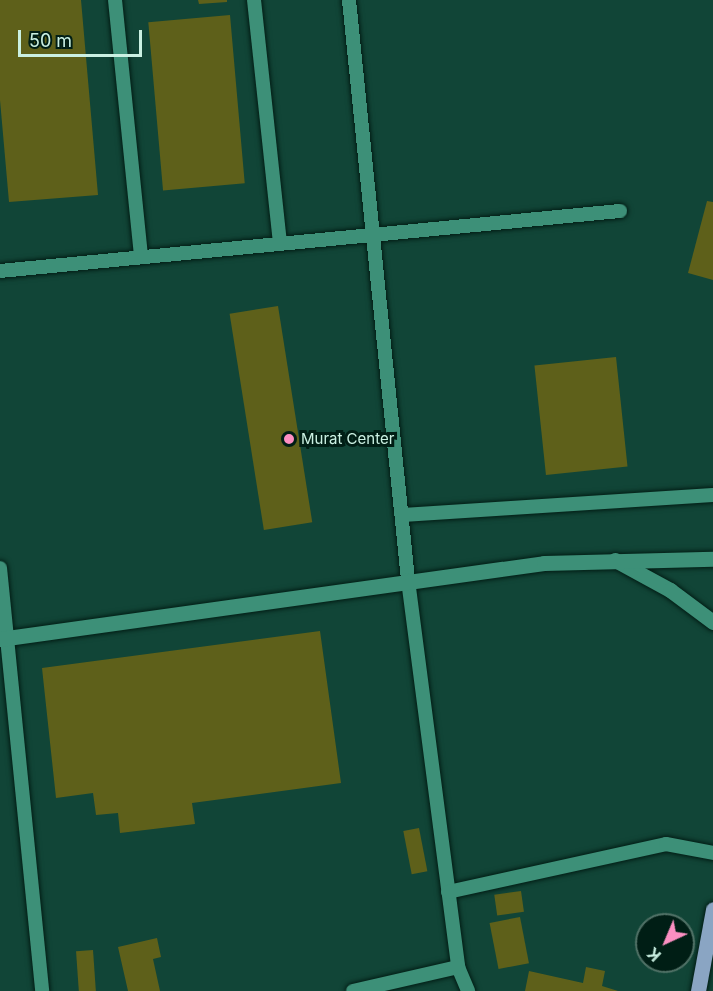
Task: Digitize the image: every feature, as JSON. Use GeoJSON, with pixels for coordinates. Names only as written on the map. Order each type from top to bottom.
{"type":"FeatureCollection","features":[{"type":"Feature","properties":{"kind":"main road"},"geometry":{"type":"LineString","coordinates":[[698,991],[713,909]]}},
{"type":"Feature","properties":{"kind":"street"},"geometry":{"type":"LineString","coordinates":[[115,0],[141,257]]}},
{"type":"Feature","properties":{"kind":"street"},"geometry":{"type":"LineString","coordinates":[[254,0],[280,243]]}},
{"type":"Feature","properties":{"kind":"street"},"geometry":{"type":"LineString","coordinates":[[349,0],[408,580],[458,967],[468,991]]}},
{"type":"Feature","properties":{"kind":"street"},"geometry":{"type":"LineString","coordinates":[[0,272],[620,211]]}},
{"type":"Feature","properties":{"kind":"street"},"geometry":{"type":"LineString","coordinates":[[402,515],[713,495]]}},
{"type":"Feature","properties":{"kind":"street"},"geometry":{"type":"LineString","coordinates":[[2,639],[408,580],[613,559],[712,558]]}},
{"type":"Feature","properties":{"kind":"street"},"geometry":{"type":"LineString","coordinates":[[613,559],[670,590],[713,622]]}},
{"type":"Feature","properties":{"kind":"street"},"geometry":{"type":"LineString","coordinates":[[0,568],[2,639],[42,991]]}},
{"type":"Feature","properties":{"kind":"street"},"geometry":{"type":"LineString","coordinates":[[448,892],[666,844],[713,853]]}},
{"type":"Feature","properties":{"kind":"street"},"geometry":{"type":"LineString","coordinates":[[353,991],[458,967]]}},
{"type":"Feature","properties":{"kind":"shaded area"},"geometry":{"type":"Polygon","coordinates":[[[0,0],[713,0],[713,991],[0,991],[0,0]]]}},
{"type":"Feature","properties":{"kind":"building"},"geometry":{"type":"Polygon","coordinates":[[[0,0],[81,0],[98,195],[9,202],[0,100],[0,0]]]}},
{"type":"Feature","properties":{"kind":"building"},"geometry":{"type":"Polygon","coordinates":[[[198,0],[227,0],[227,2],[199,4],[198,0]]]}},
{"type":"Feature","properties":{"kind":"building"},"geometry":{"type":"Polygon","coordinates":[[[230,15],[245,183],[163,191],[148,22],[230,15]]]}},
{"type":"Feature","properties":{"kind":"building"},"geometry":{"type":"Polygon","coordinates":[[[707,201],[713,202],[713,280],[688,273],[707,201]]]}},
{"type":"Feature","properties":{"kind":"building"},"geometry":{"type":"Polygon","coordinates":[[[278,306],[312,522],[264,530],[230,314],[278,306]]]}},
{"type":"Feature","properties":{"kind":"building"},"geometry":{"type":"Polygon","coordinates":[[[616,357],[627,466],[546,475],[534,366],[616,357]]]}},
{"type":"Feature","properties":{"kind":"building"},"geometry":{"type":"Polygon","coordinates":[[[320,631],[341,783],[192,803],[195,824],[120,833],[118,813],[96,815],[93,793],[56,798],[42,668],[320,631]]]}},
{"type":"Feature","properties":{"kind":"building"},"geometry":{"type":"Polygon","coordinates":[[[419,828],[427,871],[412,874],[403,831],[419,828]]]}},
{"type":"Feature","properties":{"kind":"building"},"geometry":{"type":"Polygon","coordinates":[[[521,891],[524,912],[497,916],[494,895],[521,891]]]}},
{"type":"Feature","properties":{"kind":"building"},"geometry":{"type":"Polygon","coordinates":[[[520,917],[529,963],[499,969],[490,923],[520,917]]]}},
{"type":"Feature","properties":{"kind":"building"},"geometry":{"type":"Polygon","coordinates":[[[157,938],[161,957],[153,959],[160,991],[128,991],[118,947],[157,938]]]}},
{"type":"Feature","properties":{"kind":"building"},"geometry":{"type":"Polygon","coordinates":[[[93,950],[96,991],[79,991],[76,951],[93,950]]]}},
{"type":"Feature","properties":{"kind":"building"},"geometry":{"type":"Polygon","coordinates":[[[586,967],[605,971],[602,986],[618,991],[525,991],[529,971],[583,983],[586,967]]]}},
{"type":"Feature","properties":{"kind":"place","name":"Murat Center"},"geometry":{"type":"Point","coordinates":[289,439]}}]}
